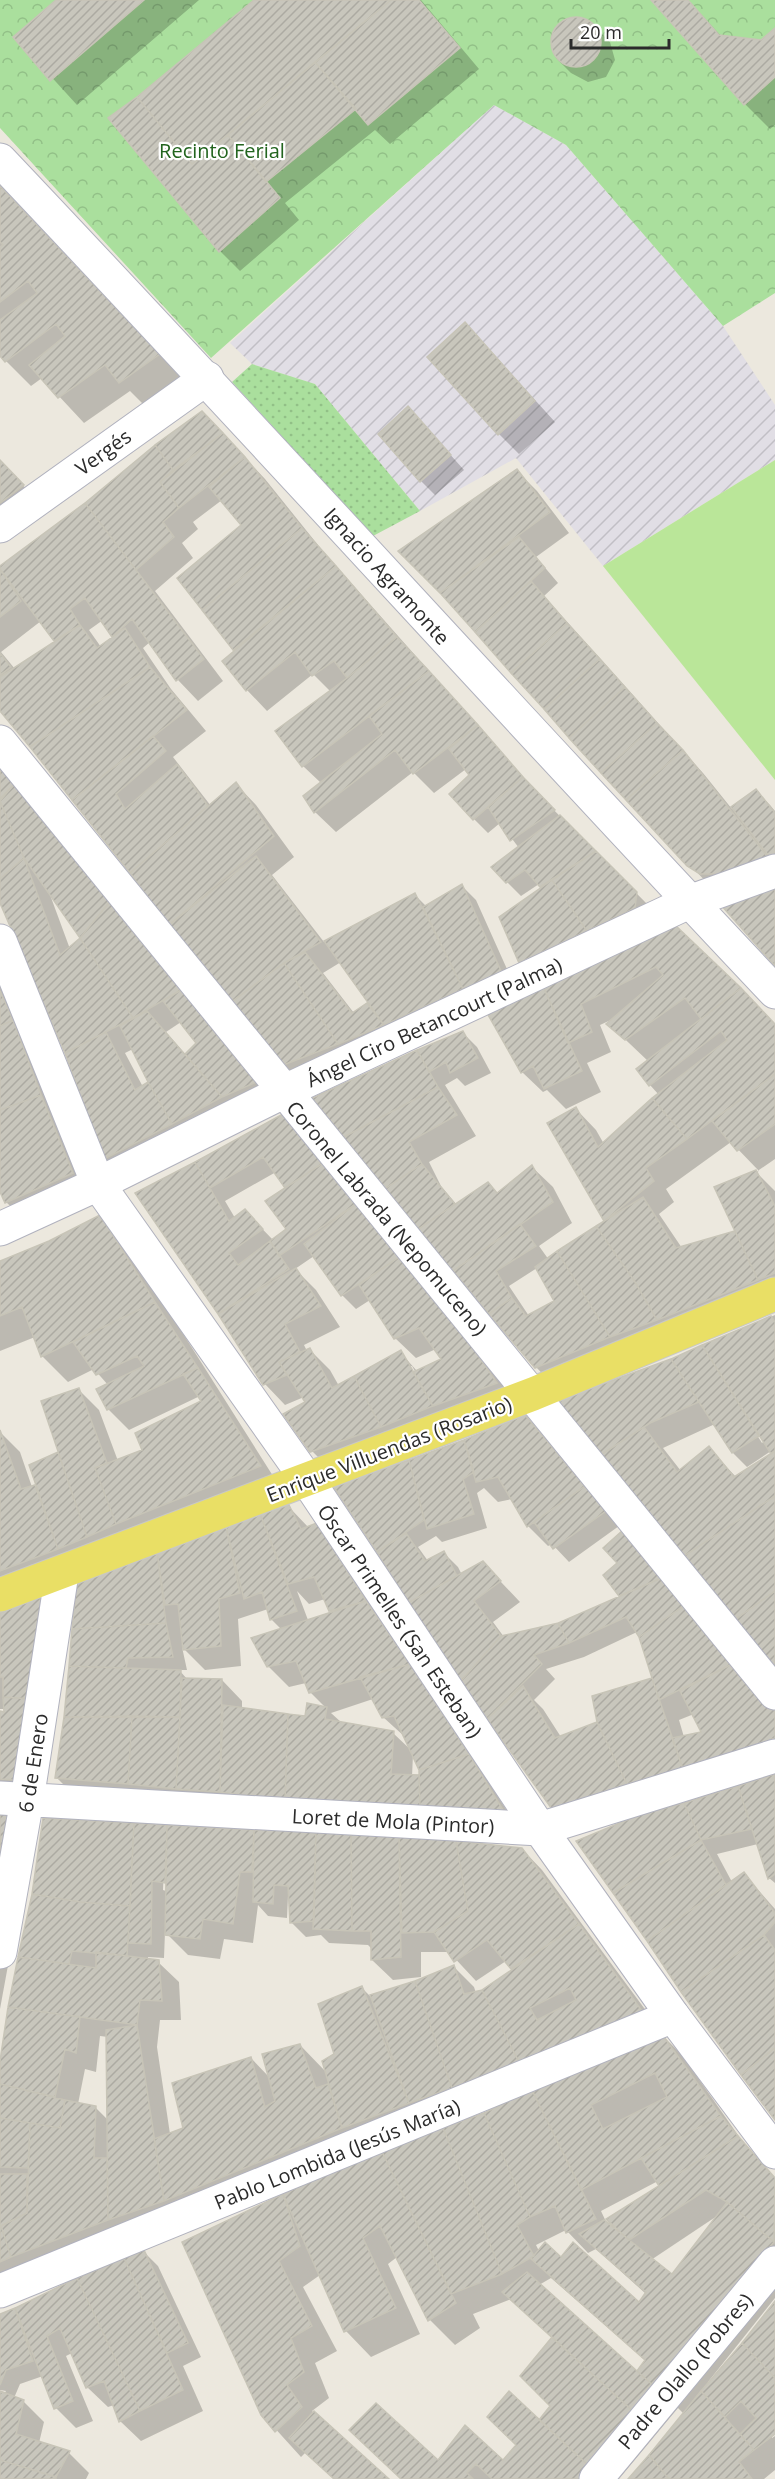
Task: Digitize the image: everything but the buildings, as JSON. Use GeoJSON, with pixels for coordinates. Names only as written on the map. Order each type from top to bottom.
{"type":"FeatureCollection","features":[{"type":"Feature","properties":{"kind":"main road","name":"Enrique Villuendas (Rosario)"},"geometry":{"type":"LineString","coordinates":[[0,1595],[308,1481],[533,1394],[775,1294]]}},
{"type":"Feature","properties":{"kind":"street","name":"Ignacio Agramonte"},"geometry":{"type":"LineString","coordinates":[[0,160],[207,378],[501,701],[775,992]]}},
{"type":"Feature","properties":{"kind":"street","name":"Vergés"},"geometry":{"type":"LineString","coordinates":[[0,526],[207,378]]}},
{"type":"Feature","properties":{"kind":"street","name":"Coronel Labrada (Nepomuceno)"},"geometry":{"type":"LineString","coordinates":[[0,742],[775,1693]]}},
{"type":"Feature","properties":{"kind":"street","name":"Ángel Ciro Betancourt (Palma)"},"geometry":{"type":"LineString","coordinates":[[0,1229],[98,1184],[283,1092],[689,902],[775,871]]}},
{"type":"Feature","properties":{"kind":"street","name":"Óscar Primelles (San Esteban)"},"geometry":{"type":"LineString","coordinates":[[0,941],[98,1184],[308,1481],[540,1829],[673,2016],[775,2152]]}},
{"type":"Feature","properties":{"kind":"street","name":"6 de Enero"},"geometry":{"type":"LineString","coordinates":[[0,1952],[14,1799],[62,1573]]}},
{"type":"Feature","properties":{"kind":"street","name":"Loret de Mola (Pintor)"},"geometry":{"type":"LineString","coordinates":[[14,1799],[540,1829],[775,1756]]}},
{"type":"Feature","properties":{"kind":"street","name":"Pablo Lombida (Jesús María)"},"geometry":{"type":"LineString","coordinates":[[0,2291],[673,2016]]}},
{"type":"Feature","properties":{"kind":"street","name":"Padre Olallo (Pobres)"},"geometry":{"type":"LineString","coordinates":[[596,2479],[775,2263]]}},
{"type":"Feature","properties":{"kind":"shaded area"},"geometry":{"type":"Polygon","coordinates":[[[494,105],[566,145],[723,326],[775,405],[775,460],[603,566],[516,458],[420,511],[315,384],[252,364],[230,343],[494,105]]]}},
{"type":"Feature","properties":{"kind":"green space","name":"Recinto Ferial"},"geometry":{"type":"Polygon","coordinates":[[[0,0],[775,0],[775,293],[723,326],[566,145],[494,105],[211,358],[0,128],[0,0]]]}},
{"type":"Feature","properties":{"kind":"green space"},"geometry":{"type":"Polygon","coordinates":[[[252,364],[315,384],[420,511],[373,536],[232,382],[252,364]]]}},
{"type":"Feature","properties":{"kind":"green space"},"geometry":{"type":"Polygon","coordinates":[[[775,460],[775,780],[603,566],[775,460]]]}}]}
